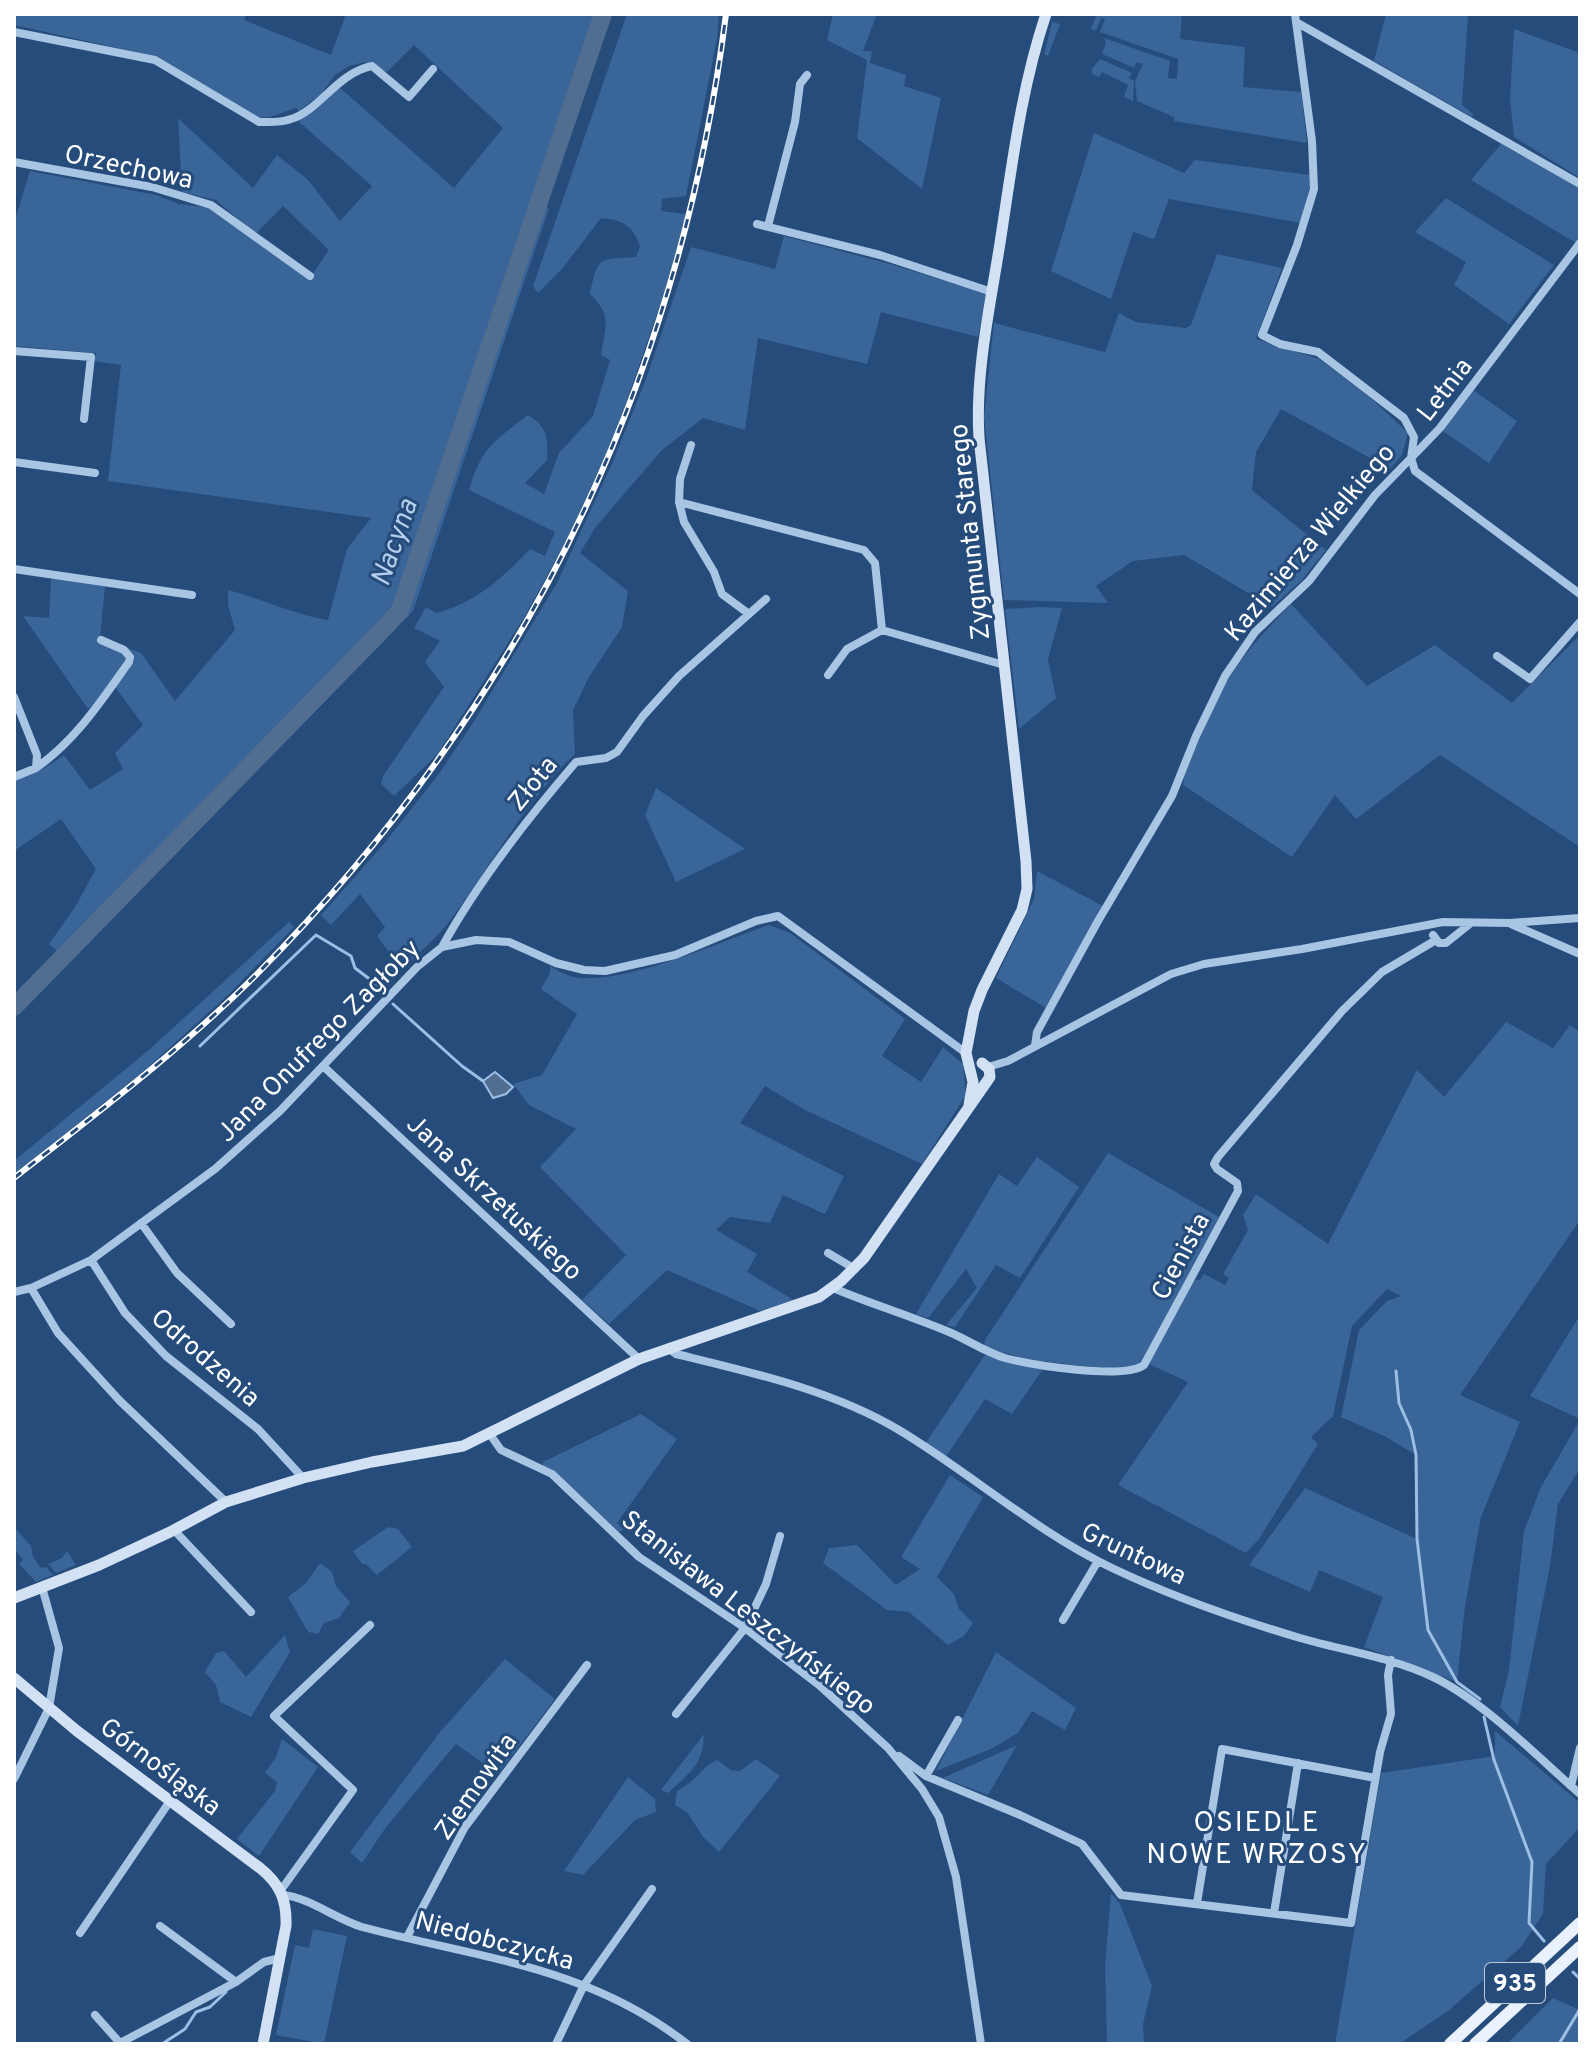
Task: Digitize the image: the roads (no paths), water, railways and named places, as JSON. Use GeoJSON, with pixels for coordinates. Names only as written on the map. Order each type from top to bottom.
{"type":"FeatureCollection","features":[{"type":"Feature","properties":{"kind":"main road","name":"935"},"geometry":{"type":"LineString","coordinates":[[1450,2044],[1580,1923]]}},
{"type":"Feature","properties":{"kind":"main road","name":"935"},"geometry":{"type":"LineString","coordinates":[[1475,2044],[1580,1947]]}},
{"type":"Feature","properties":{"kind":"street","name":"Zygmunta Starego"},"geometry":{"type":"LineString","coordinates":[[966,1053],[976,1004],[1015,929],[1027,889],[978,427],[979,393],[992,292],[1024,92],[1046,14]]}},
{"type":"Feature","properties":{"kind":"street"},"geometry":{"type":"LineString","coordinates":[[1295,18],[1580,184]]}},
{"type":"Feature","properties":{"kind":"street","name":"Kazimierza Wielkiego"},"geometry":{"type":"LineString","coordinates":[[1035,1045],[1037,1032],[1098,921],[1172,796],[1225,676],[1255,632],[1309,581],[1375,495],[1411,458],[1414,437],[1404,418],[1318,352],[1280,344],[1262,335],[1297,245],[1314,189],[1312,141],[1295,18]]}},
{"type":"Feature","properties":{"kind":"street"},"geometry":{"type":"LineString","coordinates":[[14,32],[155,60],[259,122],[295,119],[356,69],[372,66],[409,97],[433,69]]}},
{"type":"Feature","properties":{"kind":"street"},"geometry":{"type":"LineString","coordinates":[[768,226],[795,122],[800,84],[807,75]]}},
{"type":"Feature","properties":{"kind":"street","name":"Orzechowa"},"geometry":{"type":"LineString","coordinates":[[14,162],[152,187],[211,205],[310,276]]}},
{"type":"Feature","properties":{"kind":"street"},"geometry":{"type":"LineString","coordinates":[[757,224],[880,255],[992,292]]}},
{"type":"Feature","properties":{"kind":"street","name":"Letnia"},"geometry":{"type":"LineString","coordinates":[[1580,243],[1440,428],[1411,458],[1415,471],[1580,594]]}},
{"type":"Feature","properties":{"kind":"street"},"geometry":{"type":"LineString","coordinates":[[14,351],[91,357],[84,419]]}},
{"type":"Feature","properties":{"kind":"street"},"geometry":{"type":"LineString","coordinates":[[691,445],[680,479],[679,502],[684,522],[714,572],[722,594],[749,614]]}},
{"type":"Feature","properties":{"kind":"street"},"geometry":{"type":"LineString","coordinates":[[14,462],[95,473]]}},
{"type":"Feature","properties":{"kind":"street"},"geometry":{"type":"LineString","coordinates":[[679,502],[864,550],[875,563],[882,630]]}},
{"type":"Feature","properties":{"kind":"street"},"geometry":{"type":"LineString","coordinates":[[14,569],[192,595]]}},
{"type":"Feature","properties":{"kind":"street","name":"Złota"},"geometry":{"type":"LineString","coordinates":[[442,947],[457,920],[532,812],[576,762],[606,758],[617,752],[643,716],[679,676],[766,599]]}},
{"type":"Feature","properties":{"kind":"street"},"geometry":{"type":"LineString","coordinates":[[1497,656],[1530,679],[1580,622]]}},
{"type":"Feature","properties":{"kind":"street"},"geometry":{"type":"LineString","coordinates":[[828,675],[847,649],[882,630],[1004,665]]}},
{"type":"Feature","properties":{"kind":"street"},"geometry":{"type":"LineString","coordinates":[[14,777],[36,768],[57,753],[81,728],[129,662],[130,657],[124,650],[101,640]]}},
{"type":"Feature","properties":{"kind":"street"},"geometry":{"type":"LineString","coordinates":[[14,697],[37,755],[36,768]]}},
{"type":"Feature","properties":{"kind":"street","name":"Jana Onufrego Zagłoby"},"geometry":{"type":"LineString","coordinates":[[14,1292],[31,1288],[91,1260],[215,1169],[280,1111],[417,967],[442,947],[476,940],[509,942],[556,963],[605,971],[675,955],[756,921],[778,916],[966,1053]]}},
{"type":"Feature","properties":{"kind":"street"},"geometry":{"type":"LineString","coordinates":[[14,1598],[99,1565],[226,1502],[303,1478],[463,1446],[639,1359],[804,1304],[833,1288],[855,1269],[921,1180],[968,1109],[983,1072],[1188,967],[1443,922],[1510,923],[1580,918]]}},
{"type":"Feature","properties":{"kind":"street"},"geometry":{"type":"LineString","coordinates":[[1404,931],[1446,943],[1471,923]]}},
{"type":"Feature","properties":{"kind":"street"},"geometry":{"type":"LineString","coordinates":[[1510,923],[1580,954]]}},
{"type":"Feature","properties":{"kind":"street"},"geometry":{"type":"LineString","coordinates":[[1434,938],[1437,924]]}},
{"type":"Feature","properties":{"kind":"street"},"geometry":{"type":"LineString","coordinates":[[1450,924],[1454,937]]}},
{"type":"Feature","properties":{"kind":"street","name":"Cienista"},"geometry":{"type":"LineString","coordinates":[[833,1288],[949,1332],[984,1350],[1025,1363],[1115,1373],[1134,1371],[1144,1365],[1238,1191],[1237,1183],[1214,1164],[1218,1157],[1342,1011],[1382,972],[1434,938]]}},
{"type":"Feature","properties":{"kind":"street"},"geometry":{"type":"LineString","coordinates":[[968,1109],[973,1082],[981,1085],[983,1072],[970,1038]]}},
{"type":"Feature","properties":{"kind":"street"},"geometry":{"type":"LineString","coordinates":[[966,1053],[983,1072]]}},
{"type":"Feature","properties":{"kind":"street","name":"Jana Skrzetuskiego"},"geometry":{"type":"LineString","coordinates":[[323,1066],[639,1359]]}},
{"type":"Feature","properties":{"kind":"street"},"geometry":{"type":"LineString","coordinates":[[141,1223],[177,1273],[231,1324]]}},
{"type":"Feature","properties":{"kind":"street"},"geometry":{"type":"LineString","coordinates":[[828,1253],[855,1269]]}},
{"type":"Feature","properties":{"kind":"street","name":"Odrodzenia"},"geometry":{"type":"LineString","coordinates":[[91,1260],[125,1313],[166,1356],[258,1429],[303,1478]]}},
{"type":"Feature","properties":{"kind":"street"},"geometry":{"type":"LineString","coordinates":[[31,1288],[58,1333],[120,1401],[226,1502]]}},
{"type":"Feature","properties":{"kind":"street","name":"Gruntowa"},"geometry":{"type":"LineString","coordinates":[[668,1348],[674,1354],[773,1380],[839,1402],[898,1430],[1030,1522],[1098,1561],[1210,1610],[1302,1639],[1391,1660],[1436,1678],[1466,1698],[1580,1794]]}},
{"type":"Feature","properties":{"kind":"street","name":"Stanisława Leszczyńskiego"},"geometry":{"type":"LineString","coordinates":[[489,1433],[501,1450],[552,1474],[639,1557],[745,1628],[819,1685],[888,1748],[922,1789],[939,1817],[956,1877],[981,2044]]}},
{"type":"Feature","properties":{"kind":"street"},"geometry":{"type":"LineString","coordinates":[[174,1530],[251,1612]]}},
{"type":"Feature","properties":{"kind":"street"},"geometry":{"type":"LineString","coordinates":[[676,1714],[745,1628],[766,1584],[780,1536]]}},
{"type":"Feature","properties":{"kind":"street"},"geometry":{"type":"LineString","coordinates":[[1063,1620],[1098,1561]]}},
{"type":"Feature","properties":{"kind":"street"},"geometry":{"type":"LineString","coordinates":[[14,1779],[49,1708],[59,1648],[42,1587]]}},
{"type":"Feature","properties":{"kind":"street"},"geometry":{"type":"LineString","coordinates":[[263,2044],[286,1926],[282,1893],[353,1790],[274,1716],[370,1625]]}},
{"type":"Feature","properties":{"kind":"street"},"geometry":{"type":"LineString","coordinates":[[888,1748],[926,1776],[1082,1844],[1121,1895],[1351,1923],[1375,1778],[1391,1714],[1388,1675],[1391,1660]]}},
{"type":"Feature","properties":{"kind":"street","name":"Ziemowita"},"geometry":{"type":"LineString","coordinates":[[407,1937],[465,1827],[587,1665]]}},
{"type":"Feature","properties":{"kind":"street","name":"Górnośląska"},"geometry":{"type":"LineString","coordinates":[[14,1678],[268,1874],[282,1893]]}},
{"type":"Feature","properties":{"kind":"street"},"geometry":{"type":"LineString","coordinates":[[926,1776],[958,1720]]}},
{"type":"Feature","properties":{"kind":"street"},"geometry":{"type":"LineString","coordinates":[[1571,1786],[1580,1748]]}},
{"type":"Feature","properties":{"kind":"street"},"geometry":{"type":"LineString","coordinates":[[1197,1903],[1222,1749],[1375,1778]]}},
{"type":"Feature","properties":{"kind":"street"},"geometry":{"type":"LineString","coordinates":[[1274,1913],[1298,1763]]}},
{"type":"Feature","properties":{"kind":"street"},"geometry":{"type":"LineString","coordinates":[[80,1933],[170,1801]]}},
{"type":"Feature","properties":{"kind":"street"},"geometry":{"type":"LineString","coordinates":[[556,2044],[584,1985],[652,1889]]}},
{"type":"Feature","properties":{"kind":"street","name":"Niedobczycka"},"geometry":{"type":"LineString","coordinates":[[282,1893],[351,1923],[517,1962],[584,1985],[663,2026],[687,2044]]}},
{"type":"Feature","properties":{"kind":"street"},"geometry":{"type":"LineString","coordinates":[[160,1926],[236,1982]]}},
{"type":"Feature","properties":{"kind":"street"},"geometry":{"type":"LineString","coordinates":[[95,2015],[120,2043],[236,1982],[264,1962],[280,1958]]}},
{"type":"Feature","properties":{"kind":"waterway","name":"Nacyna"},"geometry":{"type":"LineString","coordinates":[[14,1007],[400,610],[603,14]]}},
{"type":"Feature","properties":{"kind":"waterway"},"geometry":{"type":"LineString","coordinates":[[200,1046],[316,935],[351,956],[355,968],[384,990]]}},
{"type":"Feature","properties":{"kind":"waterway"},"geometry":{"type":"LineString","coordinates":[[393,1004],[483,1081]]}},
{"type":"Feature","properties":{"kind":"waterway"},"geometry":{"type":"LineString","coordinates":[[1396,1371],[1399,1403],[1411,1430],[1416,1455],[1417,1539],[1428,1630],[1457,1682],[1480,1699]]}},
{"type":"Feature","properties":{"kind":"waterway"},"geometry":{"type":"LineString","coordinates":[[1484,1717],[1494,1760],[1532,1862],[1529,1923],[1544,1941]]}},
{"type":"Feature","properties":{"kind":"waterway"},"geometry":{"type":"LineString","coordinates":[[1573,1972],[1578,1977]]}},
{"type":"Feature","properties":{"kind":"waterway"},"geometry":{"type":"LineString","coordinates":[[162,2044],[185,2029],[196,2012],[210,2007],[226,1992]]}},
{"type":"Feature","properties":{"kind":"waterway"},"geometry":{"type":"LineString","coordinates":[[1559,2044],[1580,2009]]}},
{"type":"Feature","properties":{"kind":"railway"},"geometry":{"type":"LineString","coordinates":[[14,1178],[169,1054],[257,974],[351,871],[435,764],[509,651],[573,533],[627,411],[670,283],[703,151],[726,14]]}},
{"type":"Feature","properties":{"kind":"district","name":"OSIEDLE NOWE WRZOSY"},"geometry":{"type":"Point","coordinates":[1257,1837]}}]}
